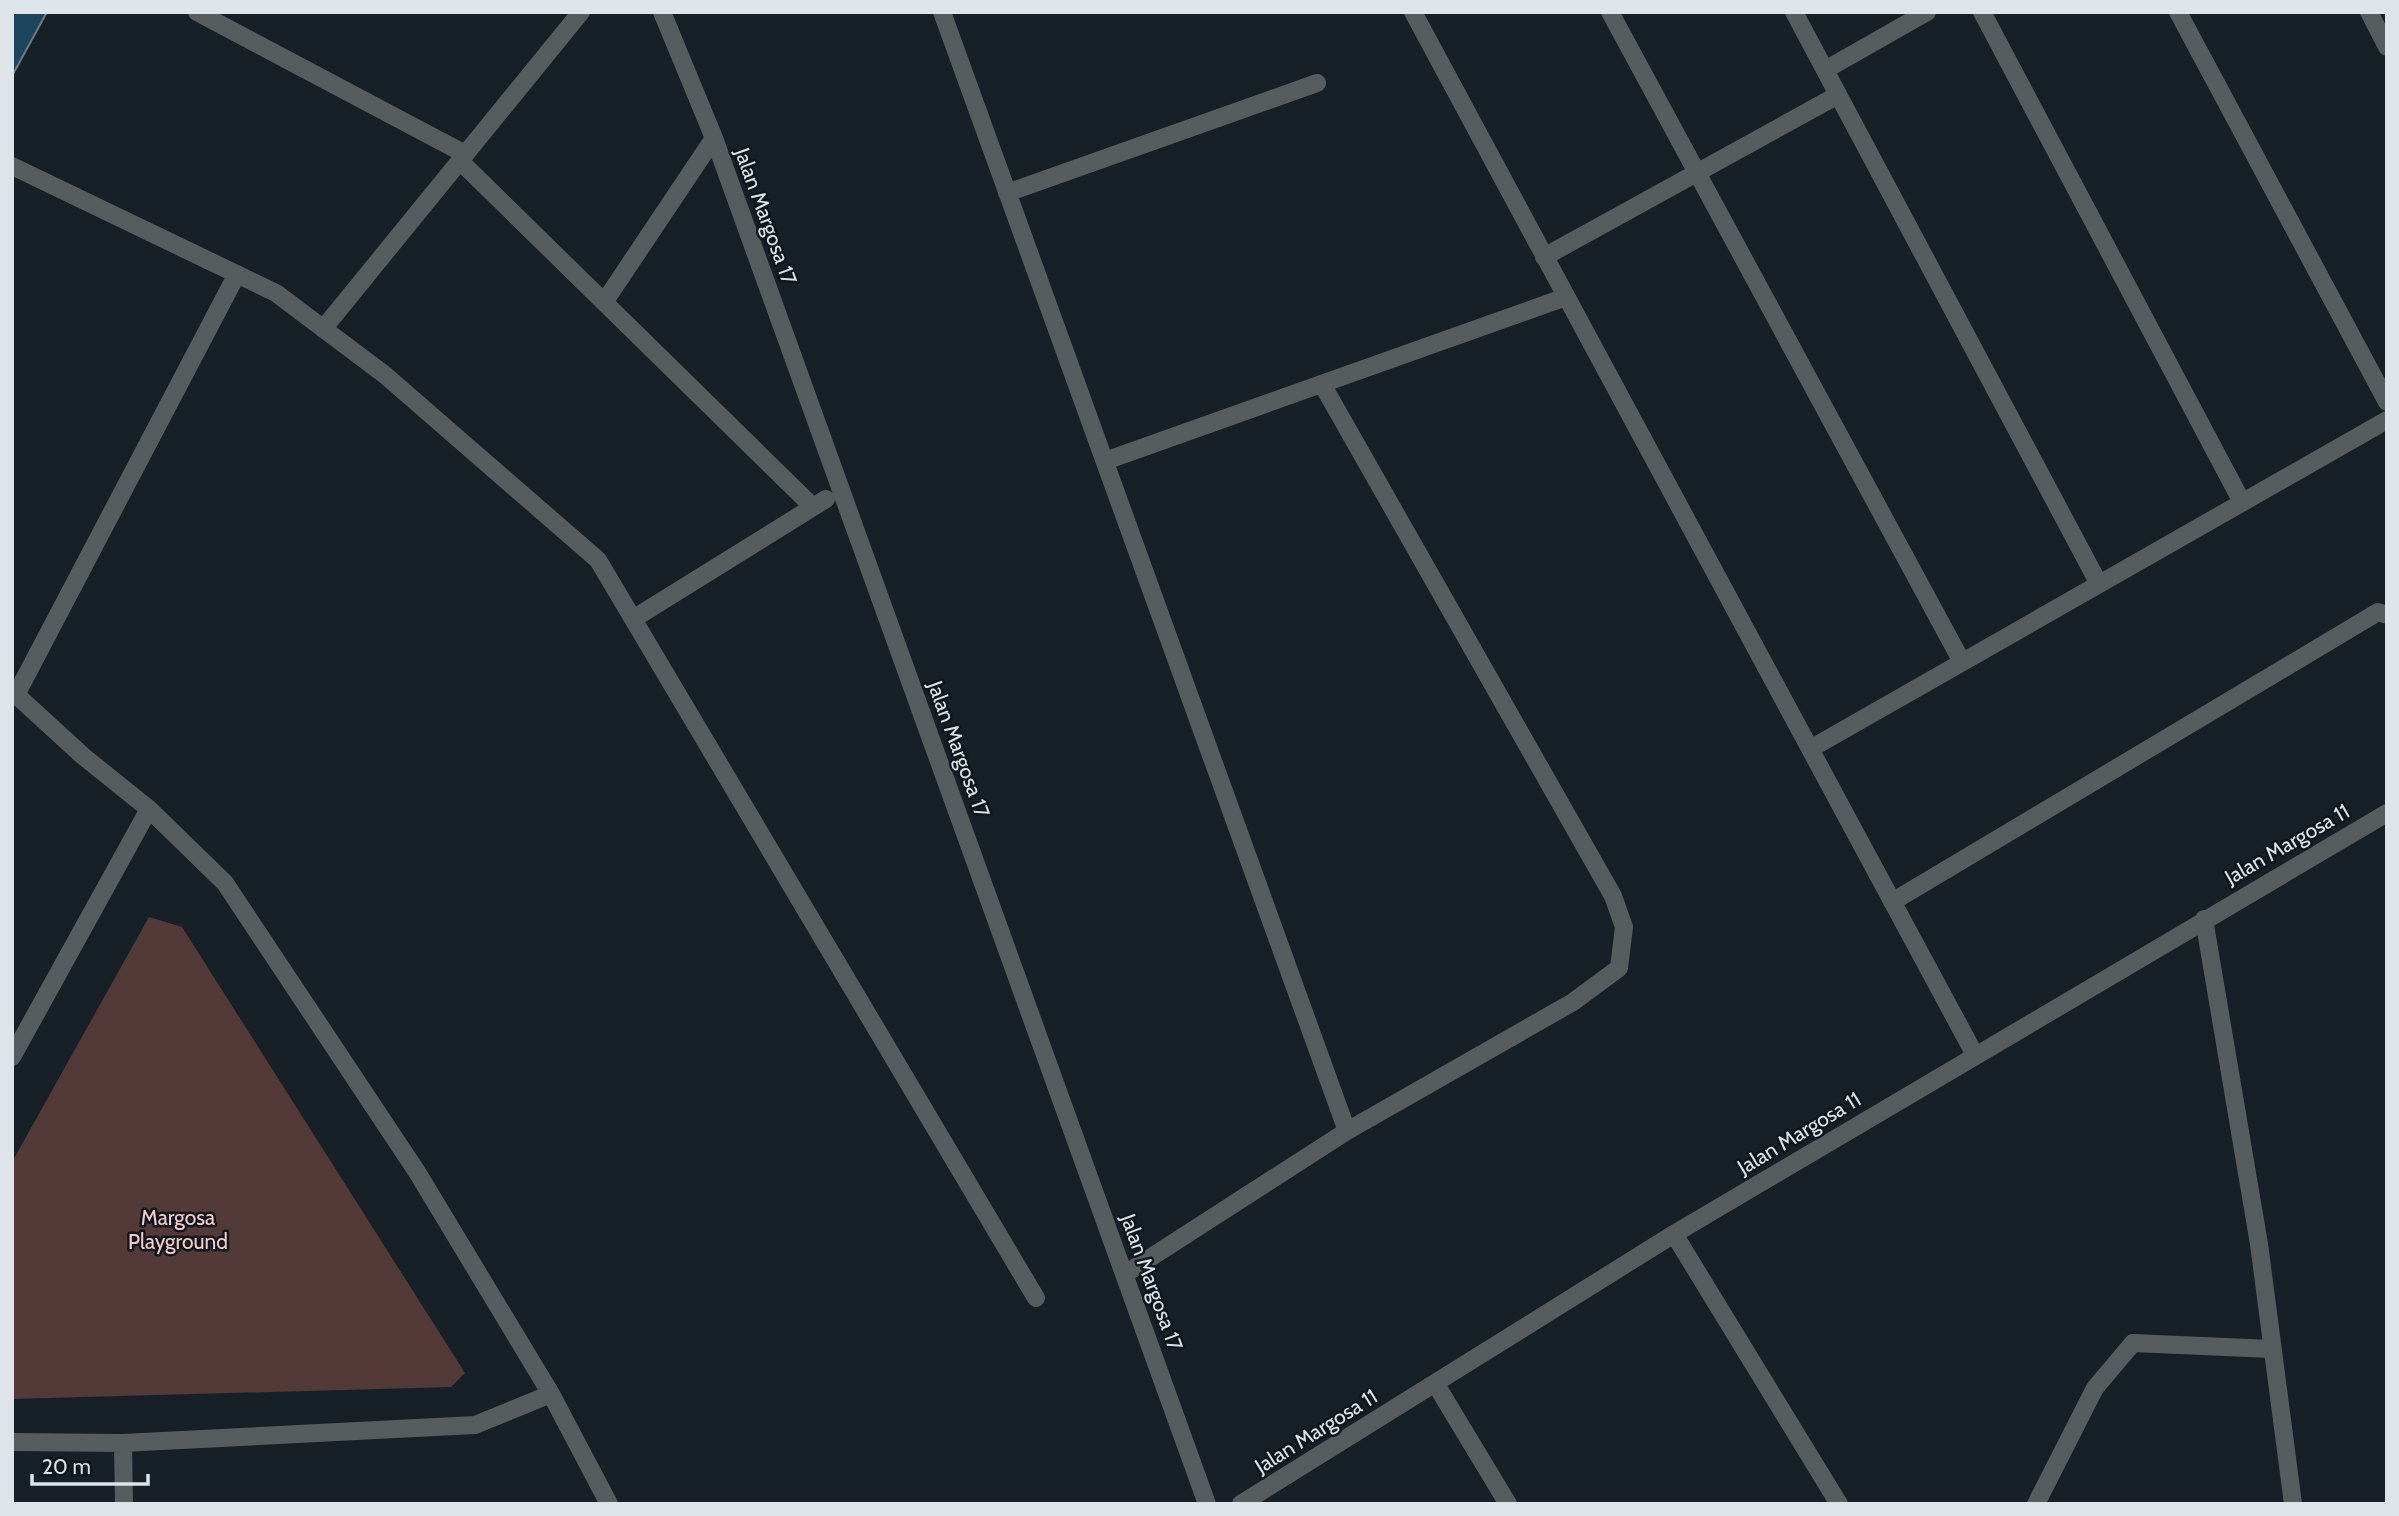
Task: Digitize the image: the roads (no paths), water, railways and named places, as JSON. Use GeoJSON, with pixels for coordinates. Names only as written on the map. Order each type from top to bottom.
{"type":"FeatureCollection","features":[{"type":"Feature","properties":{"kind":"street"},"geometry":{"type":"LineString","coordinates":[[197,12],[462,158],[605,301],[819,503],[633,619]]}},
{"type":"Feature","properties":{"kind":"street"},"geometry":{"type":"LineString","coordinates":[[323,329],[581,12]]}},
{"type":"Feature","properties":{"kind":"street","name":"Jalan Margosa 17"},"geometry":{"type":"LineString","coordinates":[[662,12],[714,138],[1207,1504]]}},
{"type":"Feature","properties":{"kind":"street"},"geometry":{"type":"LineString","coordinates":[[942,12],[1347,1131]]}},
{"type":"Feature","properties":{"kind":"street"},"geometry":{"type":"LineString","coordinates":[[1413,12],[1975,1055]]}},
{"type":"Feature","properties":{"kind":"street"},"geometry":{"type":"LineString","coordinates":[[1610,12],[1962,662]]}},
{"type":"Feature","properties":{"kind":"street"},"geometry":{"type":"LineString","coordinates":[[1794,12],[2099,584]]}},
{"type":"Feature","properties":{"kind":"street"},"geometry":{"type":"LineString","coordinates":[[1825,70],[1927,12]]}},
{"type":"Feature","properties":{"kind":"street"},"geometry":{"type":"LineString","coordinates":[[1982,12],[2242,502]]}},
{"type":"Feature","properties":{"kind":"street"},"geometry":{"type":"LineString","coordinates":[[2178,12],[2387,402]]}},
{"type":"Feature","properties":{"kind":"street"},"geometry":{"type":"LineString","coordinates":[[2369,12],[2387,47]]}},
{"type":"Feature","properties":{"kind":"street"},"geometry":{"type":"LineString","coordinates":[[1007,193],[1317,83]]}},
{"type":"Feature","properties":{"kind":"street"},"geometry":{"type":"LineString","coordinates":[[1545,257],[1838,95]]}},
{"type":"Feature","properties":{"kind":"street"},"geometry":{"type":"LineString","coordinates":[[605,301],[714,138]]}},
{"type":"Feature","properties":{"kind":"street"},"geometry":{"type":"LineString","coordinates":[[12,166],[276,293],[385,375],[598,559],[1036,1298]]}},
{"type":"Feature","properties":{"kind":"street"},"geometry":{"type":"LineString","coordinates":[[237,274],[14,692],[83,756],[149,809],[225,883],[417,1172],[551,1394],[609,1504]]}},
{"type":"Feature","properties":{"kind":"street"},"geometry":{"type":"LineString","coordinates":[[1105,461],[1566,297]]}},
{"type":"Feature","properties":{"kind":"street"},"geometry":{"type":"LineString","coordinates":[[1125,1274],[1347,1131],[1573,1002],[1619,968],[1624,927],[1613,896],[1322,384]]}},
{"type":"Feature","properties":{"kind":"street"},"geometry":{"type":"LineString","coordinates":[[1810,749],[2387,420]]}},
{"type":"Feature","properties":{"kind":"street"},"geometry":{"type":"LineString","coordinates":[[1892,902],[2378,612],[2387,615]]}},
{"type":"Feature","properties":{"kind":"street"},"geometry":{"type":"LineString","coordinates":[[12,1057],[149,809]]}},
{"type":"Feature","properties":{"kind":"street","name":"Jalan Margosa 11"},"geometry":{"type":"LineString","coordinates":[[1241,1504],[1674,1234],[2387,813]]}},
{"type":"Feature","properties":{"kind":"street"},"geometry":{"type":"LineString","coordinates":[[2204,919],[2259,1244],[2293,1504]]}},
{"type":"Feature","properties":{"kind":"street"},"geometry":{"type":"LineString","coordinates":[[1674,1234],[1839,1504]]}},
{"type":"Feature","properties":{"kind":"street"},"geometry":{"type":"LineString","coordinates":[[2036,1504],[2095,1388],[2133,1343],[2272,1349]]}},
{"type":"Feature","properties":{"kind":"street"},"geometry":{"type":"LineString","coordinates":[[1435,1383],[1507,1504]]}},
{"type":"Feature","properties":{"kind":"street"},"geometry":{"type":"LineString","coordinates":[[12,1442],[123,1443],[475,1425],[551,1394]]}},
{"type":"Feature","properties":{"kind":"street"},"geometry":{"type":"LineString","coordinates":[[123,1443],[124,1504]]}},
{"type":"Feature","properties":{"kind":"park label","name":"Margosa Playground"},"geometry":{"type":"Point","coordinates":[178,1229]}}]}
